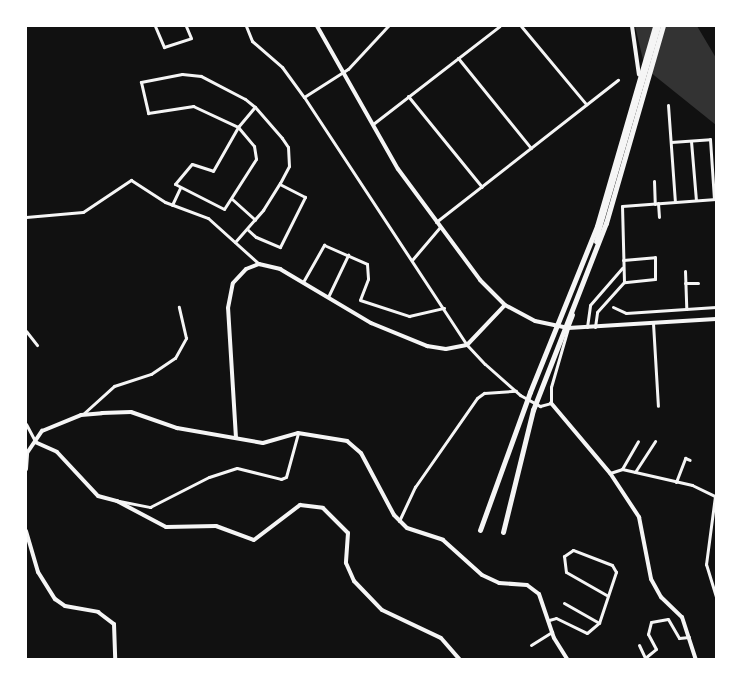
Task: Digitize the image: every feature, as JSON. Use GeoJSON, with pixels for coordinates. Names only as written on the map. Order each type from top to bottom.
{"type":"FeatureCollection","features":[{"type":"Feature","properties":{"kind":"highway"},"geometry":{"type":"LineString","coordinates":[[480,530],[515,430],[597,226],[659,26]]}},
{"type":"Feature","properties":{"kind":"highway"},"geometry":{"type":"LineString","coordinates":[[503,532],[526,433],[548,366],[609,213],[659,26]]}},
{"type":"Feature","properties":{"kind":"street"},"geometry":{"type":"LineString","coordinates":[[155,26],[164,46],[191,38],[186,26]]}},
{"type":"Feature","properties":{"kind":"street"},"geometry":{"type":"LineString","coordinates":[[246,26],[257,46],[282,67],[304,97],[444,308],[466,345],[516,392],[540,406],[551,403]]}},
{"type":"Feature","properties":{"kind":"street"},"geometry":{"type":"LineString","coordinates":[[316,26],[398,170],[480,280],[505,305],[535,321],[568,328],[717,319]]}},
{"type":"Feature","properties":{"kind":"street"},"geometry":{"type":"LineString","coordinates":[[304,97],[342,73],[388,26]]}},
{"type":"Feature","properties":{"kind":"street"},"geometry":{"type":"LineString","coordinates":[[372,125],[498,26]]}},
{"type":"Feature","properties":{"kind":"street"},"geometry":{"type":"LineString","coordinates":[[522,26],[586,104]]}},
{"type":"Feature","properties":{"kind":"street"},"geometry":{"type":"LineString","coordinates":[[632,26],[639,62],[639,96]]}},
{"type":"Feature","properties":{"kind":"street"},"geometry":{"type":"LineString","coordinates":[[659,26],[551,387],[551,403],[610,473],[643,527],[648,570],[655,588],[682,617],[696,660]]}},
{"type":"Feature","properties":{"kind":"street"},"geometry":{"type":"LineString","coordinates":[[458,58],[531,148]]}},
{"type":"Feature","properties":{"kind":"street"},"geometry":{"type":"LineString","coordinates":[[235,242],[255,220],[280,183],[289,166],[288,147],[255,107],[238,94],[191,74],[141,82],[148,113],[194,106],[238,128],[254,146],[256,159],[224,209],[175,184],[192,164],[213,171],[238,128],[255,107]]}},
{"type":"Feature","properties":{"kind":"street"},"geometry":{"type":"LineString","coordinates":[[436,222],[618,80]]}},
{"type":"Feature","properties":{"kind":"street"},"geometry":{"type":"LineString","coordinates":[[408,96],[482,187]]}},
{"type":"Feature","properties":{"kind":"street"},"geometry":{"type":"LineString","coordinates":[[668,105],[675,202]]}},
{"type":"Feature","properties":{"kind":"street"},"geometry":{"type":"LineString","coordinates":[[595,327],[597,312],[624,282],[622,206],[716,199],[710,139],[671,142]]}},
{"type":"Feature","properties":{"kind":"street"},"geometry":{"type":"LineString","coordinates":[[692,141],[696,200]]}},
{"type":"Feature","properties":{"kind":"street"},"geometry":{"type":"LineString","coordinates":[[711,162],[717,162]]}},
{"type":"Feature","properties":{"kind":"street"},"geometry":{"type":"LineString","coordinates":[[26,217],[83,212],[131,180],[172,205],[208,218],[259,264],[280,269],[371,323],[427,346],[446,349],[466,345],[505,305]]}},
{"type":"Feature","properties":{"kind":"street"},"geometry":{"type":"LineString","coordinates":[[654,181],[659,217]]}},
{"type":"Feature","properties":{"kind":"street"},"geometry":{"type":"LineString","coordinates":[[247,229],[256,237],[280,247],[305,197],[280,183]]}},
{"type":"Feature","properties":{"kind":"street"},"geometry":{"type":"LineString","coordinates":[[172,205],[181,187]]}},
{"type":"Feature","properties":{"kind":"street"},"geometry":{"type":"LineString","coordinates":[[232,199],[255,220]]}},
{"type":"Feature","properties":{"kind":"street"},"geometry":{"type":"LineString","coordinates":[[412,260],[440,226]]}},
{"type":"Feature","properties":{"kind":"street"},"geometry":{"type":"LineString","coordinates":[[303,282],[324,245],[367,264],[369,270],[360,300],[409,316],[444,308]]}},
{"type":"Feature","properties":{"kind":"street"},"geometry":{"type":"LineString","coordinates":[[328,297],[348,255]]}},
{"type":"Feature","properties":{"kind":"street"},"geometry":{"type":"LineString","coordinates":[[623,260],[655,257],[656,279],[624,282]]}},
{"type":"Feature","properties":{"kind":"street"},"geometry":{"type":"LineString","coordinates":[[236,438],[229,291],[240,274],[259,264]]}},
{"type":"Feature","properties":{"kind":"street"},"geometry":{"type":"LineString","coordinates":[[587,327],[590,304],[624,267]]}},
{"type":"Feature","properties":{"kind":"street"},"geometry":{"type":"LineString","coordinates":[[685,271],[686,309]]}},
{"type":"Feature","properties":{"kind":"street"},"geometry":{"type":"LineString","coordinates":[[685,283],[698,283]]}},
{"type":"Feature","properties":{"kind":"street"},"geometry":{"type":"LineString","coordinates":[[81,415],[114,386],[152,374],[175,358],[186,338],[179,307]]}},
{"type":"Feature","properties":{"kind":"street"},"geometry":{"type":"LineString","coordinates":[[613,307],[626,313],[717,307]]}},
{"type":"Feature","properties":{"kind":"street"},"geometry":{"type":"LineString","coordinates":[[653,323],[658,406]]}},
{"type":"Feature","properties":{"kind":"street"},"geometry":{"type":"LineString","coordinates":[[26,331],[37,345]]}},
{"type":"Feature","properties":{"kind":"street"},"geometry":{"type":"LineString","coordinates":[[399,521],[410,505],[415,487],[477,398],[484,393],[516,392]]}},
{"type":"Feature","properties":{"kind":"street"},"geometry":{"type":"LineString","coordinates":[[26,469],[27,453],[42,431],[81,415],[131,411],[177,428],[274,442],[298,433],[333,437],[356,446],[399,521],[415,532],[443,540],[482,575],[499,583],[527,585],[539,594],[552,632],[568,660]]}},
{"type":"Feature","properties":{"kind":"street"},"geometry":{"type":"LineString","coordinates":[[26,424],[35,442],[57,452],[98,496],[150,507],[209,477],[237,468],[280,479],[286,477],[298,433]]}},
{"type":"Feature","properties":{"kind":"street"},"geometry":{"type":"LineString","coordinates":[[622,469],[638,441]]}},
{"type":"Feature","properties":{"kind":"street"},"geometry":{"type":"LineString","coordinates":[[635,472],[655,441]]}},
{"type":"Feature","properties":{"kind":"street"},"geometry":{"type":"LineString","coordinates":[[676,482],[685,458],[690,460]]}},
{"type":"Feature","properties":{"kind":"street"},"geometry":{"type":"LineString","coordinates":[[610,473],[622,469],[676,482],[715,496],[706,564],[717,596]]}},
{"type":"Feature","properties":{"kind":"street"},"geometry":{"type":"LineString","coordinates":[[714,502],[717,496]]}},
{"type":"Feature","properties":{"kind":"street"},"geometry":{"type":"LineString","coordinates":[[117,501],[166,527],[216,526],[254,540],[300,505],[323,508],[348,533],[346,563],[354,581],[382,610],[441,638],[460,660]]}},
{"type":"Feature","properties":{"kind":"street"},"geometry":{"type":"LineString","coordinates":[[711,522],[717,524]]}},
{"type":"Feature","properties":{"kind":"street"},"geometry":{"type":"LineString","coordinates":[[26,531],[38,572],[55,599],[65,606],[98,612],[114,624],[115,660]]}},
{"type":"Feature","properties":{"kind":"street"},"geometry":{"type":"LineString","coordinates":[[549,621],[556,618],[587,633],[600,623],[616,573],[612,565],[578,550],[567,553],[563,563],[566,572],[608,596]]}},
{"type":"Feature","properties":{"kind":"street"},"geometry":{"type":"LineString","coordinates":[[711,580],[717,580]]}},
{"type":"Feature","properties":{"kind":"street"},"geometry":{"type":"LineString","coordinates":[[564,603],[600,623]]}},
{"type":"Feature","properties":{"kind":"street"},"geometry":{"type":"LineString","coordinates":[[639,645],[645,658],[656,649],[648,634],[651,622],[668,619],[679,638],[689,637]]}},
{"type":"Feature","properties":{"kind":"street"},"geometry":{"type":"LineString","coordinates":[[531,645],[552,632]]}},
{"type":"Feature","properties":{"kind":"shaded area"},"geometry":{"type":"Polygon","coordinates":[[[635,26],[697,26],[716,58],[716,125],[645,68],[635,26]]]}}]}
